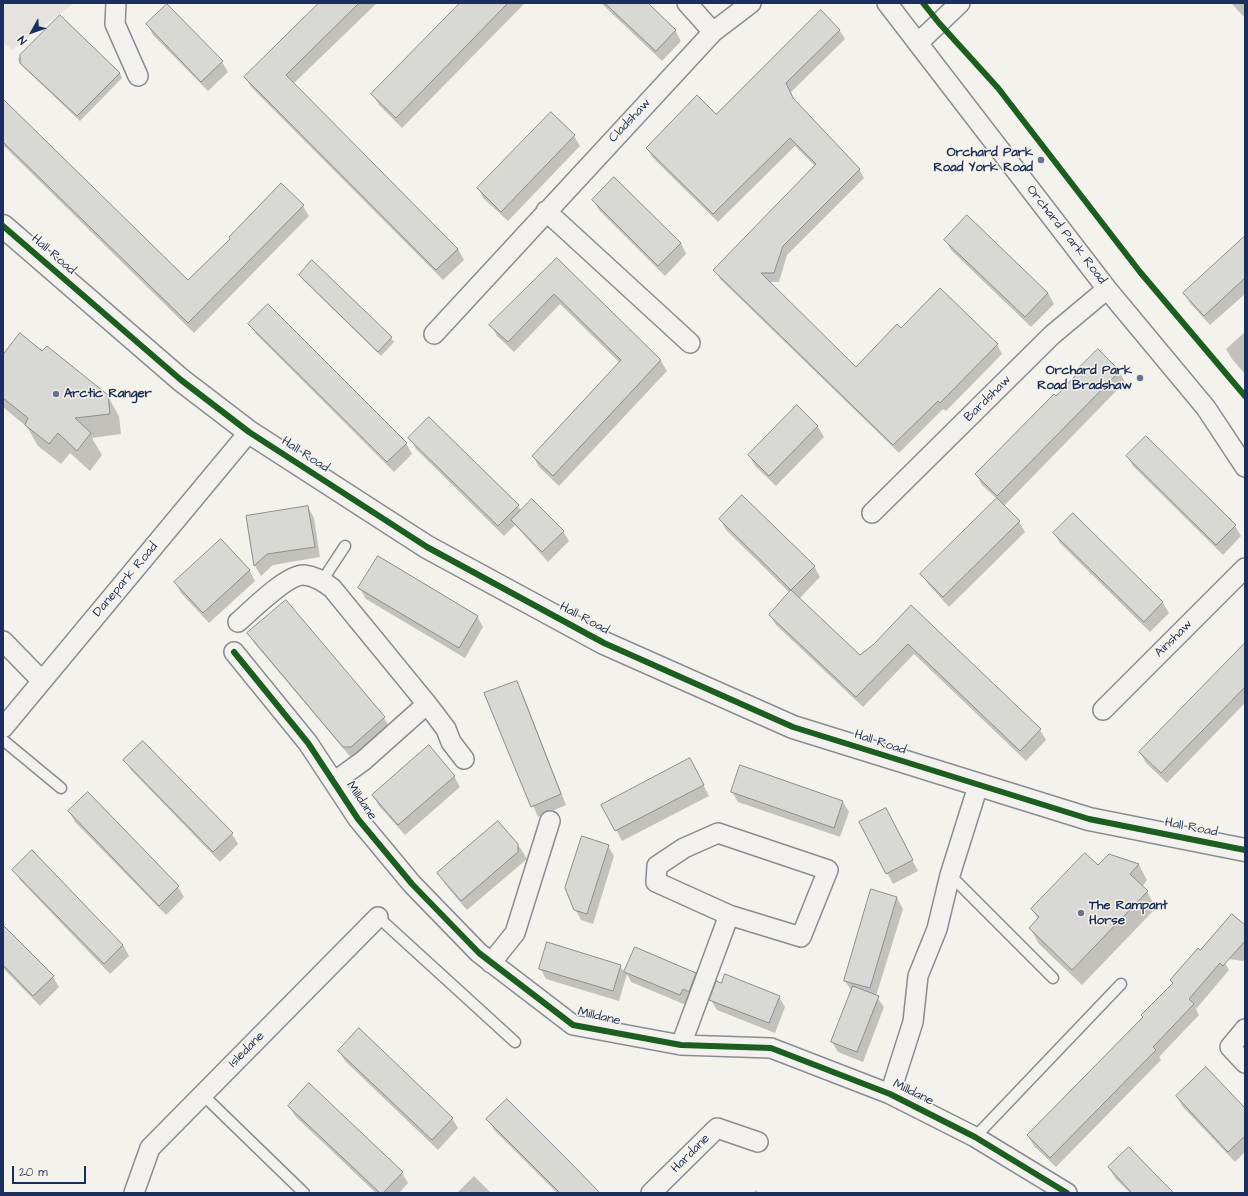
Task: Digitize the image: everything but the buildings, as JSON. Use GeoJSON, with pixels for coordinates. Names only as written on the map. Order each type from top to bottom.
{"type":"FeatureCollection","features":[{"type":"Feature","properties":{"kind":"street"},"geometry":{"type":"LineString","coordinates":[[116,3],[115,24],[138,76]]}},
{"type":"Feature","properties":{"kind":"street"},"geometry":{"type":"LineString","coordinates":[[687,3],[713,32]]}},
{"type":"Feature","properties":{"kind":"street","name":"Cladshaw"},"geometry":{"type":"LineString","coordinates":[[434,334],[713,32],[751,3]]}},
{"type":"Feature","properties":{"kind":"street","name":"Orchard Park Road"},"geometry":{"type":"LineString","coordinates":[[886,3],[1107,289],[1206,408],[1245,467]]}},
{"type":"Feature","properties":{"kind":"street"},"geometry":{"type":"LineString","coordinates":[[918,43],[960,3]]}},
{"type":"Feature","properties":{"kind":"street"},"geometry":{"type":"LineString","coordinates":[[546,211],[690,343]]}},
{"type":"Feature","properties":{"kind":"street","name":"Hall Road"},"geometry":{"type":"LineString","coordinates":[[3,226],[181,380],[249,432],[426,547],[604,643],[793,726],[978,786],[1090,819],[1245,850]]}},
{"type":"Feature","properties":{"kind":"street","name":"Bardshaw"},"geometry":{"type":"LineString","coordinates":[[872,513],[1052,335],[1107,289]]}},
{"type":"Feature","properties":{"kind":"street","name":"Danepark Road"},"geometry":{"type":"LineString","coordinates":[[3,728],[249,432]]}},
{"type":"Feature","properties":{"kind":"street","name":"Ainshaw"},"geometry":{"type":"LineString","coordinates":[[1103,710],[1245,568]]}},
{"type":"Feature","properties":{"kind":"street"},"geometry":{"type":"LineString","coordinates":[[238,622],[287,580],[302,574],[317,577],[332,588],[427,704],[446,729],[451,742],[464,759]]}},
{"type":"Feature","properties":{"kind":"street"},"geometry":{"type":"LineString","coordinates":[[3,641],[42,681]]}},
{"type":"Feature","properties":{"kind":"street","name":"Milldane"},"geometry":{"type":"LineString","coordinates":[[234,652],[308,743],[358,819],[412,884],[479,953],[573,1025],[681,1044],[771,1048],[890,1094],[975,1137],[1067,1193]]}},
{"type":"Feature","properties":{"kind":"street","name":"Milldane"},"geometry":{"type":"LineString","coordinates":[[334,781],[363,761],[427,704]]}},
{"type":"Feature","properties":{"kind":"street","name":"Milldane"},"geometry":{"type":"LineString","coordinates":[[890,1094],[913,1022],[918,976],[937,929],[950,875],[978,786]]}},
{"type":"Feature","properties":{"kind":"street"},"geometry":{"type":"LineString","coordinates":[[492,963],[515,933],[550,821]]}},
{"type":"Feature","properties":{"kind":"street"},"geometry":{"type":"LineString","coordinates":[[718,833],[828,870],[801,937],[729,915],[656,882],[657,866],[684,848],[718,833]]}},
{"type":"Feature","properties":{"kind":"street"},"geometry":{"type":"LineString","coordinates":[[681,1044],[729,915]]}},
{"type":"Feature","properties":{"kind":"street","name":"Isledane"},"geometry":{"type":"LineString","coordinates":[[134,1193],[150,1148],[378,917]]}},
{"type":"Feature","properties":{"kind":"street"},"geometry":{"type":"LineString","coordinates":[[1245,1029],[1230,1046],[1245,1063]]}},
{"type":"Feature","properties":{"kind":"street","name":"Hardane"},"geometry":{"type":"LineString","coordinates":[[651,1193],[717,1128],[758,1142]]}},
{"type":"Feature","properties":{"kind":"lane"},"geometry":{"type":"LineString","coordinates":[[322,581],[345,546]]}},
{"type":"Feature","properties":{"kind":"lane"},"geometry":{"type":"LineString","coordinates":[[3,740],[61,788]]}},
{"type":"Feature","properties":{"kind":"lane"},"geometry":{"type":"LineString","coordinates":[[950,875],[1053,978]]}},
{"type":"Feature","properties":{"kind":"lane"},"geometry":{"type":"LineString","coordinates":[[378,917],[515,1042]]}},
{"type":"Feature","properties":{"kind":"lane"},"geometry":{"type":"LineString","coordinates":[[975,1137],[1121,984]]}},
{"type":"Feature","properties":{"kind":"lane"},"geometry":{"type":"LineString","coordinates":[[203,1094],[304,1193]]}},
{"type":"Feature","properties":{"kind":"shaded area"},"geometry":{"type":"Polygon","coordinates":[[[3,3],[74,3],[12,50],[3,42],[3,3]]]}},
{"type":"Feature","properties":{"kind":"cycle path"},"geometry":{"type":"LineString","coordinates":[[923,3],[939,23],[998,88],[1140,272],[1245,396]]}},
{"type":"Feature","properties":{"kind":"cycle path"},"geometry":{"type":"LineString","coordinates":[[3,226],[181,380],[249,432],[427,547],[604,643],[793,727],[1089,819],[1245,850]]}},
{"type":"Feature","properties":{"kind":"cycle path"},"geometry":{"type":"LineString","coordinates":[[234,652],[308,743],[358,819],[412,884],[479,953],[573,1025],[681,1045],[771,1048],[890,1094],[975,1137],[1067,1193]]}},
{"type":"Feature","properties":{"kind":"place","name":"Orchard Park Road York Road"},"geometry":{"type":"Point","coordinates":[1041,160]}},
{"type":"Feature","properties":{"kind":"place","name":"Orchard Park Road Bradshaw"},"geometry":{"type":"Point","coordinates":[1140,378]}},
{"type":"Feature","properties":{"kind":"place","name":"Arctic Ranger"},"geometry":{"type":"Point","coordinates":[56,394]}},
{"type":"Feature","properties":{"kind":"place","name":"The Rampant Horse"},"geometry":{"type":"Point","coordinates":[1081,913]}}]}
